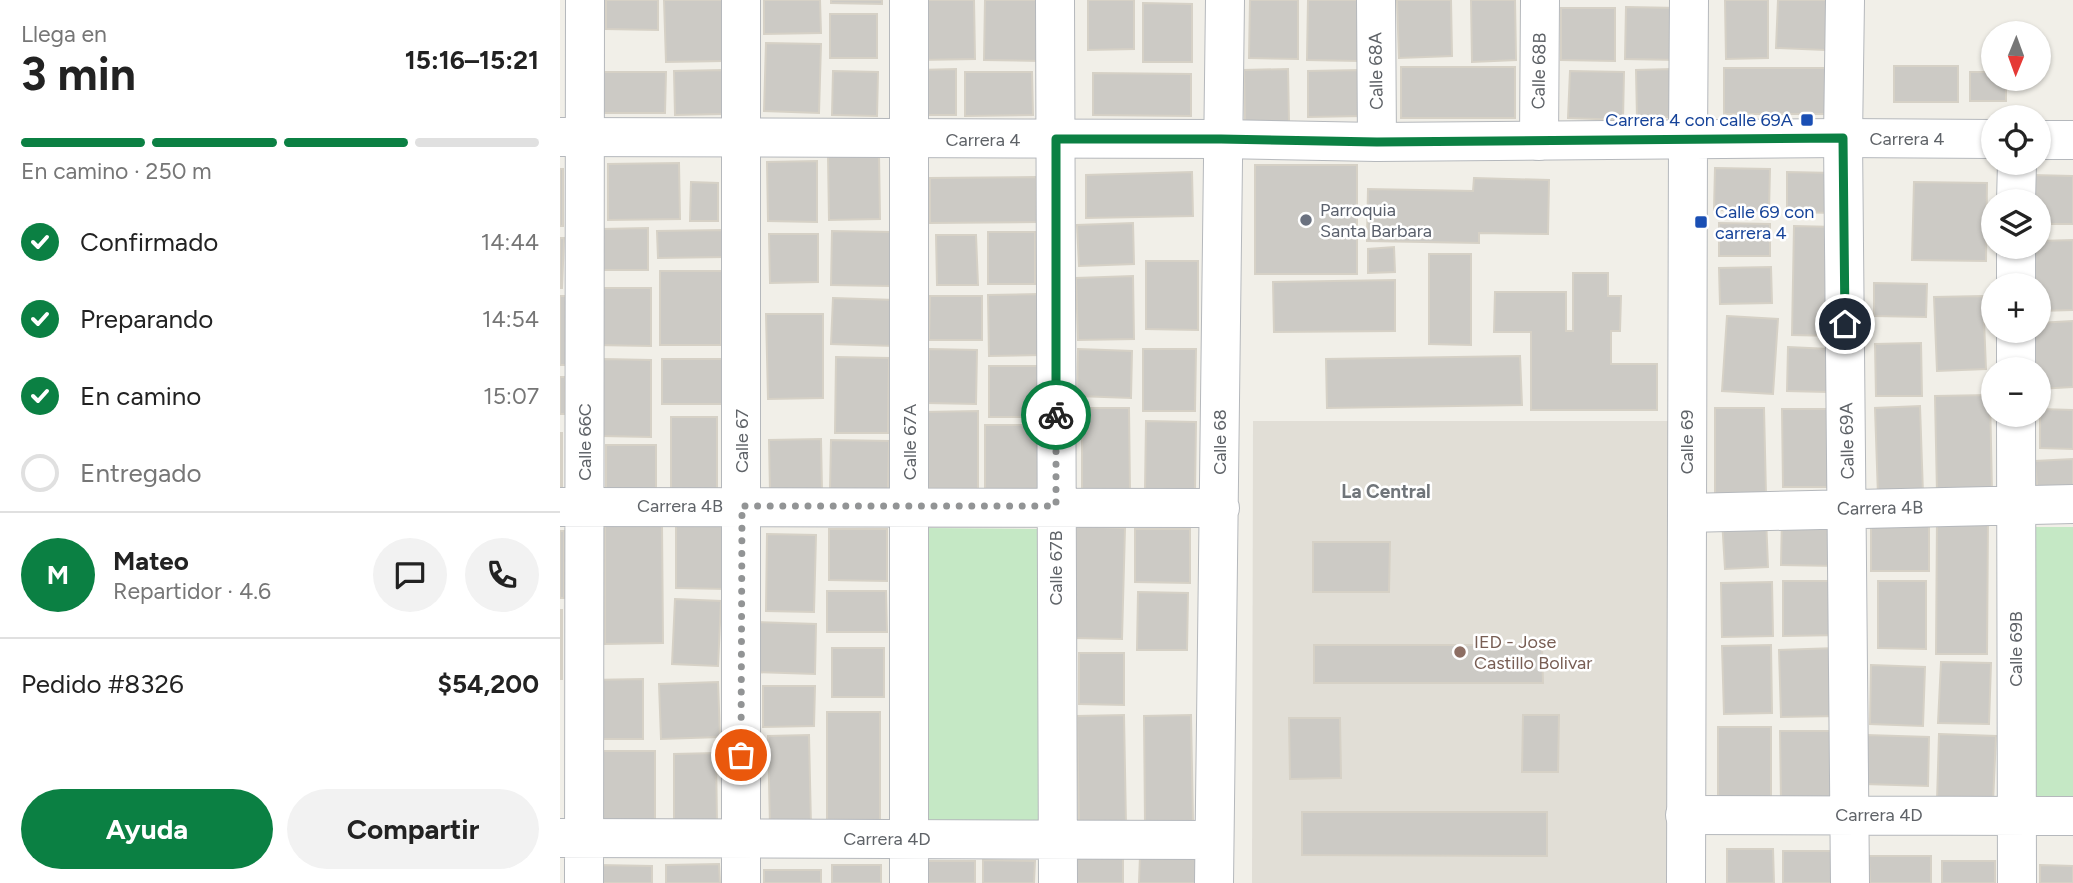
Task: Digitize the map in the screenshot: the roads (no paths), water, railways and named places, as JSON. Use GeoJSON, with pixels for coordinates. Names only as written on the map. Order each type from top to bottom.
{"type":"FeatureCollection","features":[{"type":"Feature","properties":{"kind":"street","name":"Calle 66C"},"geometry":{"type":"LineString","coordinates":[[584,883],[572,838],[572,137],[585,0]]}},
{"type":"Feature","properties":{"kind":"street","name":"Calle 67"},"geometry":{"type":"LineString","coordinates":[[741,0],[741,883]]}},
{"type":"Feature","properties":{"kind":"street","name":"Calle 67A"},"geometry":{"type":"LineString","coordinates":[[909,0],[909,883]]}},
{"type":"Feature","properties":{"kind":"street","name":"Calle 67B"},"geometry":{"type":"LineString","coordinates":[[1055,0],[1058,883]]}},
{"type":"Feature","properties":{"kind":"street","name":"Calle 68"},"geometry":{"type":"LineString","coordinates":[[1214,883],[1220,508],[1221,139],[1225,0]]}},
{"type":"Feature","properties":{"kind":"street","name":"Calle 68A"},"geometry":{"type":"LineString","coordinates":[[1376,0],[1377,142]]}},
{"type":"Feature","properties":{"kind":"street","name":"Calle 68B"},"geometry":{"type":"LineString","coordinates":[[1539,141],[1540,0]]}},
{"type":"Feature","properties":{"kind":"street","name":"Calle 69"},"geometry":{"type":"LineString","coordinates":[[1686,883],[1689,0]]}},
{"type":"Feature","properties":{"kind":"street","name":"Calle 69A"},"geometry":{"type":"LineString","coordinates":[[1845,0],[1843,138],[1850,883]]}},
{"type":"Feature","properties":{"kind":"street","name":"Carrera 4"},"geometry":{"type":"LineString","coordinates":[[572,137],[1377,142],[1981,139]]}},
{"type":"Feature","properties":{"kind":"street"},"geometry":{"type":"LineString","coordinates":[[2051,140],[2073,140]]}},
{"type":"Feature","properties":{"kind":"street","name":"Calle 69B"},"geometry":{"type":"LineString","coordinates":[[2016,427],[2017,883]]}},
{"type":"Feature","properties":{"kind":"street","name":"Carrera 4B"},"geometry":{"type":"LineString","coordinates":[[1687,513],[2073,504]]}},
{"type":"Feature","properties":{"kind":"street","name":"Carrera 4B"},"geometry":{"type":"LineString","coordinates":[[573,506],[1220,508]]}},
{"type":"Feature","properties":{"kind":"street","name":"Carrera 4D"},"geometry":{"type":"LineString","coordinates":[[1685,815],[2073,816]]}},
{"type":"Feature","properties":{"kind":"street","name":"Carrera 4D"},"geometry":{"type":"LineString","coordinates":[[572,838],[1214,840]]}},
{"type":"Feature","properties":{"kind":"place","name":"Carrera 4 con calle 69A"},"geometry":{"type":"Point","coordinates":[1807,120]}},
{"type":"Feature","properties":{"kind":"place","name":"Parroquia Santa Barbara"},"geometry":{"type":"Point","coordinates":[1306,220]}},
{"type":"Feature","properties":{"kind":"place","name":"Calle 69 con carrera 4"},"geometry":{"type":"Point","coordinates":[1701,222]}},
{"type":"Feature","properties":{"kind":"place","name":"IED - Jose Castillo Bolivar"},"geometry":{"type":"Point","coordinates":[1460,652]}},
{"type":"Feature","properties":{"kind":"district","name":"La Central"},"geometry":{"type":"Point","coordinates":[1386,491]}}]}
